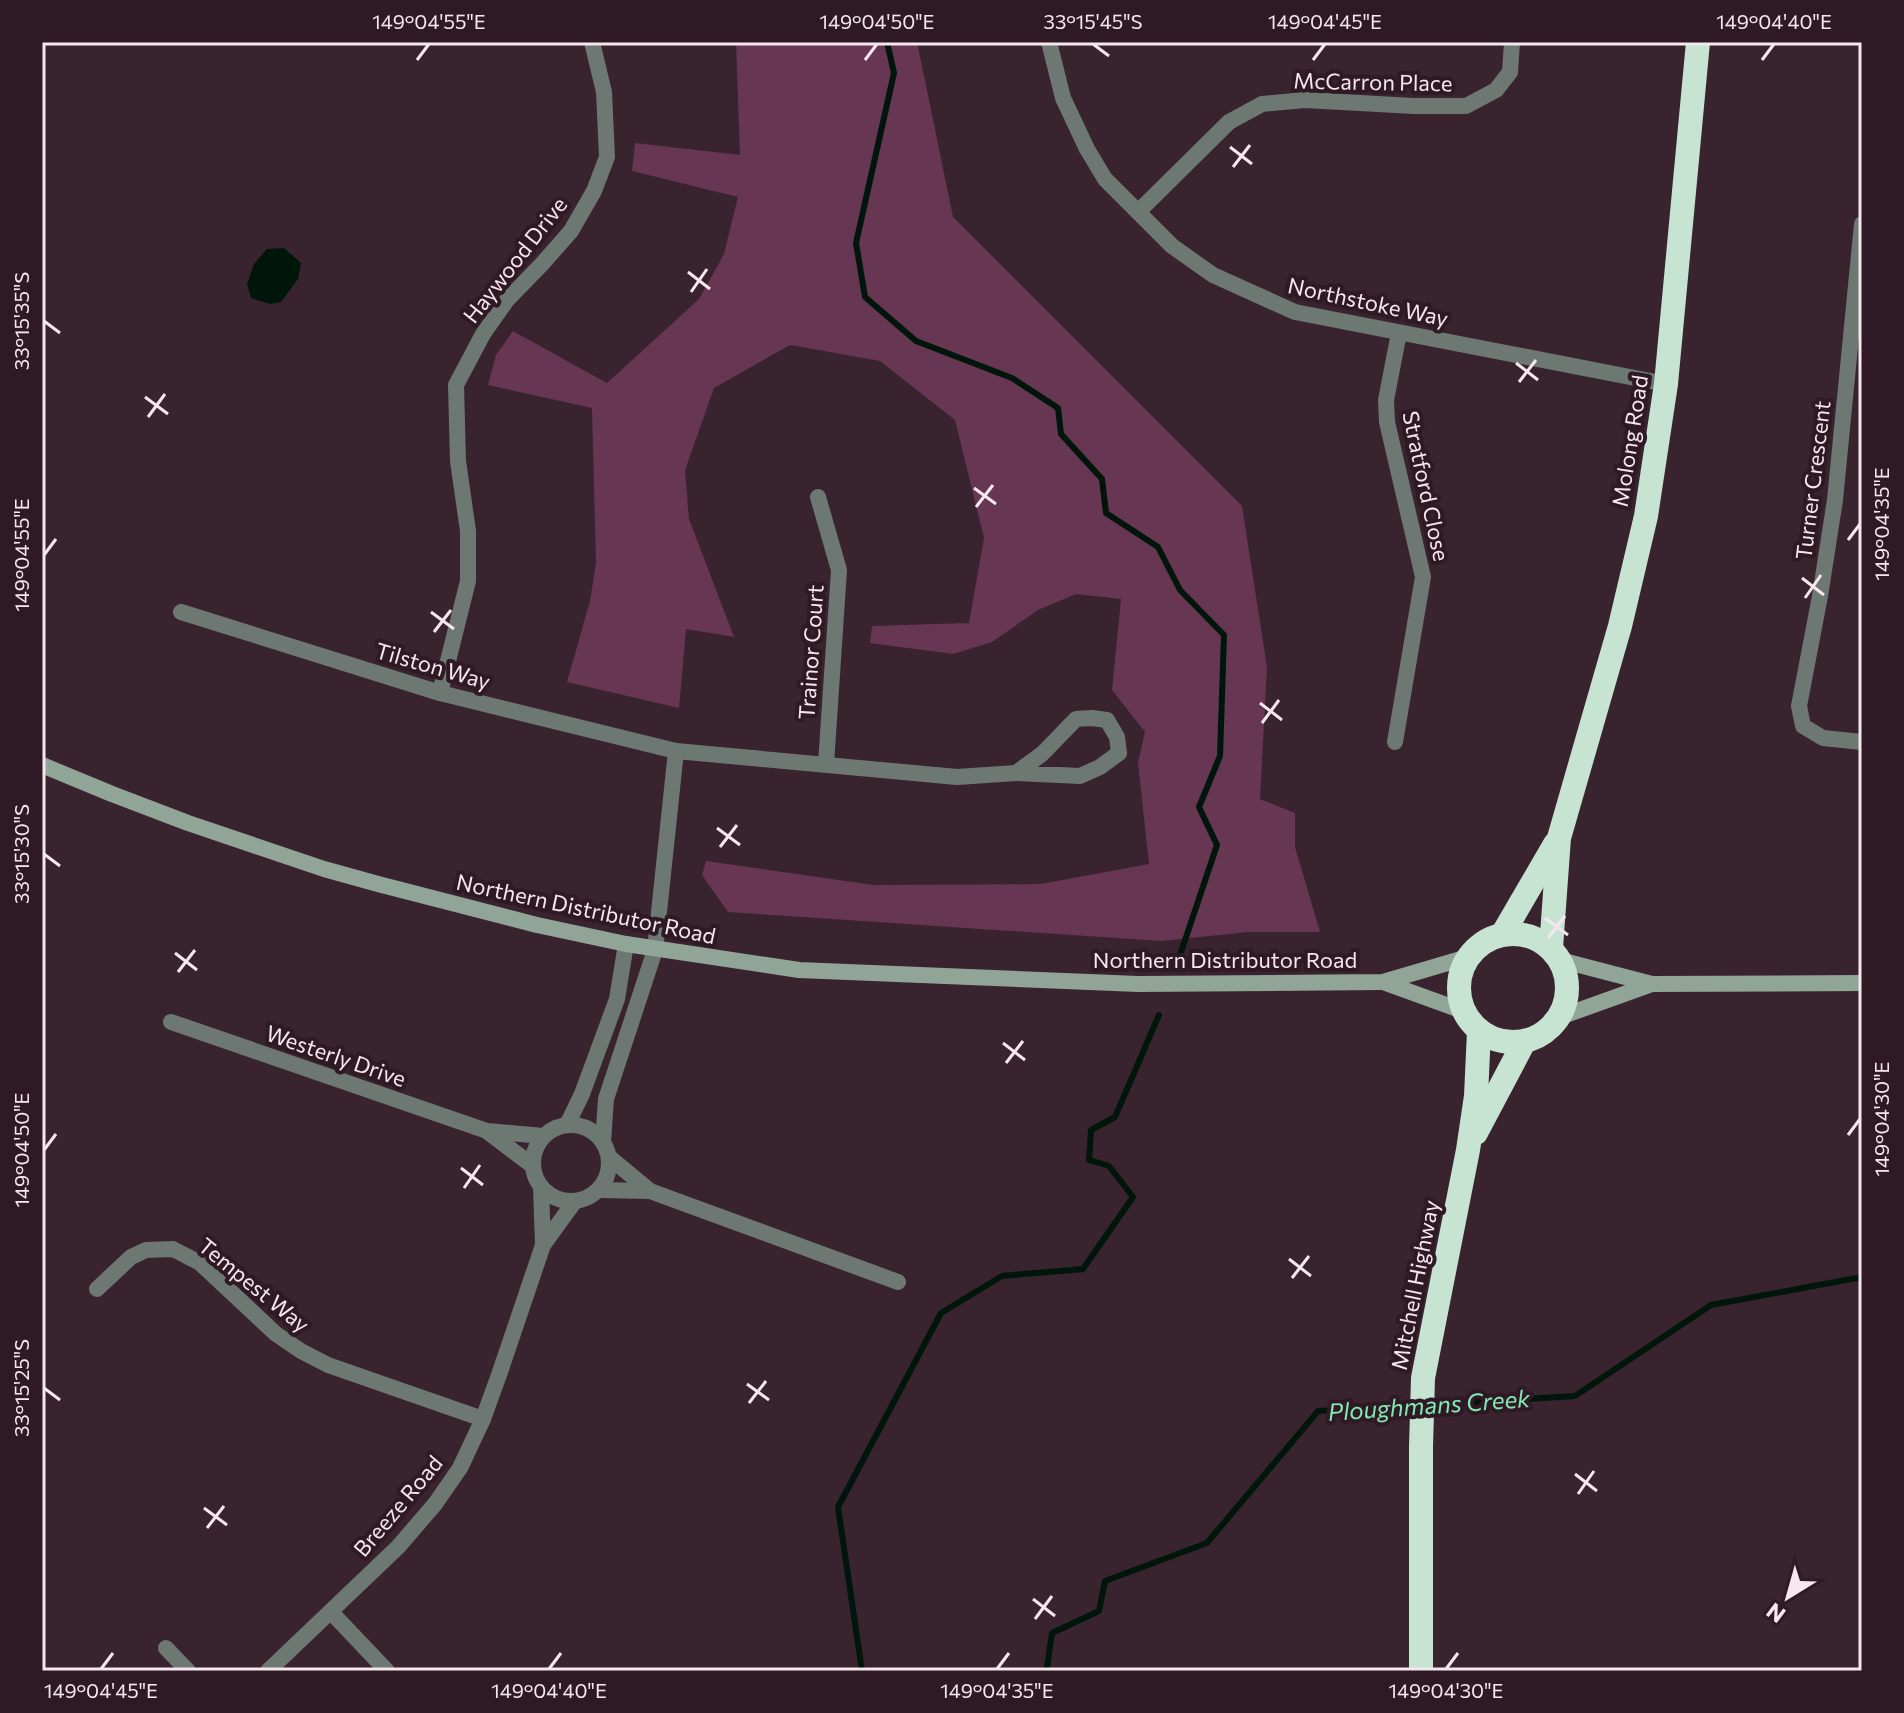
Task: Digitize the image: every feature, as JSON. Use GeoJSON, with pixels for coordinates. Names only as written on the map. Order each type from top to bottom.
{"type":"FeatureCollection","features":[{"type":"Feature","properties":{"kind":"highway","name":"Molong Road"},"geometry":{"type":"LineString","coordinates":[[1502,935],[1559,838],[1620,626],[1646,516],[1666,384],[1698,42]]}},
{"type":"Feature","properties":{"kind":"highway","name":"Molong Road"},"geometry":{"type":"LineString","coordinates":[[1556,954],[1559,838]]}},
{"type":"Feature","properties":{"kind":"highway"},"geometry":{"type":"LineString","coordinates":[[1502,935],[1525,935],[1556,954],[1567,980],[1568,995],[1560,1017],[1547,1032],[1524,1042],[1498,1041],[1471,1021],[1459,983],[1468,957],[1485,941],[1502,935]]}},
{"type":"Feature","properties":{"kind":"highway","name":"Mitchell Highway"},"geometry":{"type":"LineString","coordinates":[[1421,1671],[1423,1378],[1476,1096],[1471,1021]]}},
{"type":"Feature","properties":{"kind":"highway","name":"Mitchell Highway"},"geometry":{"type":"LineString","coordinates":[[1468,1150],[1524,1042]]}},
{"type":"Feature","properties":{"kind":"main road","name":"Northern Distributor Road"},"geometry":{"type":"LineString","coordinates":[[42,765],[188,823],[378,884],[537,925],[655,950],[799,970],[1138,984],[1383,982],[1468,957]]}},
{"type":"Feature","properties":{"kind":"main road"},"geometry":{"type":"LineString","coordinates":[[1556,954],[1652,984],[1862,983]]}},
{"type":"Feature","properties":{"kind":"main road","name":"Northern Distributor Road"},"geometry":{"type":"LineString","coordinates":[[1383,982],[1471,1021]]}},
{"type":"Feature","properties":{"kind":"main road"},"geometry":{"type":"LineString","coordinates":[[1560,1017],[1652,984]]}},
{"type":"Feature","properties":{"kind":"street","name":"Haywood Drive"},"geometry":{"type":"LineString","coordinates":[[440,693],[468,581],[468,531],[458,461],[456,385],[491,322],[507,300],[571,231],[594,191],[607,157],[604,92],[592,42]]}},
{"type":"Feature","properties":{"kind":"street","name":"Northstoke Way"},"geometry":{"type":"LineString","coordinates":[[1049,42],[1063,98],[1105,179],[1172,246],[1213,275],[1295,312],[1666,384]]}},
{"type":"Feature","properties":{"kind":"street","name":"McCarron Place"},"geometry":{"type":"LineString","coordinates":[[1138,212],[1229,122],[1262,104],[1305,100],[1466,106],[1496,90],[1510,72],[1512,42]]}},
{"type":"Feature","properties":{"kind":"street","name":"Turner Crescent"},"geometry":{"type":"LineString","coordinates":[[1862,224],[1835,500],[1799,706],[1803,726],[1823,738],[1862,742]]}},
{"type":"Feature","properties":{"kind":"street","name":"Stratford Close"},"geometry":{"type":"LineString","coordinates":[[1395,742],[1423,577],[1387,422],[1386,400],[1399,333]]}},
{"type":"Feature","properties":{"kind":"street","name":"Trainor Court"},"geometry":{"type":"LineString","coordinates":[[818,497],[839,570],[826,764]]}},
{"type":"Feature","properties":{"kind":"street","name":"Tilston Way"},"geometry":{"type":"LineString","coordinates":[[181,612],[440,693],[676,751],[957,777],[1016,773],[1080,776],[1100,767],[1119,753],[1117,737],[1107,720],[1076,719],[1042,754],[1016,773]]}},
{"type":"Feature","properties":{"kind":"street"},"geometry":{"type":"LineString","coordinates":[[650,1191],[606,1150],[593,1132],[581,1126],[567,1125],[550,1130],[535,1150],[533,1166],[541,1187],[557,1198],[575,1201],[588,1197],[605,1180],[608,1169],[606,1150],[606,1099],[655,950],[676,751]]}},
{"type":"Feature","properties":{"kind":"street"},"geometry":{"type":"LineString","coordinates":[[567,1125],[582,1094],[617,999],[626,944]]}},
{"type":"Feature","properties":{"kind":"street","name":"Westerly Drive"},"geometry":{"type":"LineString","coordinates":[[171,1022],[487,1131],[543,1136]]}},
{"type":"Feature","properties":{"kind":"street","name":"Westerly Drive"},"geometry":{"type":"LineString","coordinates":[[487,1131],[533,1166]]}},
{"type":"Feature","properties":{"kind":"street","name":"Breeze Road"},"geometry":{"type":"LineString","coordinates":[[541,1187],[543,1245]]}},
{"type":"Feature","properties":{"kind":"street"},"geometry":{"type":"LineString","coordinates":[[598,1190],[650,1191],[898,1282]]}},
{"type":"Feature","properties":{"kind":"street","name":"Breeze Road"},"geometry":{"type":"LineString","coordinates":[[268,1671],[398,1547],[435,1504],[460,1468],[483,1419],[543,1245],[575,1201]]}},
{"type":"Feature","properties":{"kind":"street","name":"Tempest Way"},"geometry":{"type":"LineString","coordinates":[[97,1289],[131,1257],[146,1250],[173,1249],[200,1263],[276,1334],[301,1351],[328,1365],[483,1419]]}},
{"type":"Feature","properties":{"kind":"street"},"geometry":{"type":"LineString","coordinates":[[331,1612],[387,1671]]}},
{"type":"Feature","properties":{"kind":"street"},"geometry":{"type":"LineString","coordinates":[[166,1648],[188,1671]]}},
{"type":"Feature","properties":{"kind":"shaded area"},"geometry":{"type":"Polygon","coordinates":[[[736,42],[917,42],[953,217],[1242,506],[1267,667],[1260,799],[1295,813],[1295,847],[1320,932],[1248,932],[1161,941],[728,912],[702,875],[706,861],[873,885],[1041,884],[1149,864],[1138,763],[1145,732],[1112,690],[1121,599],[1076,594],[1038,610],[992,642],[953,654],[870,643],[872,626],[969,623],[984,538],[955,420],[880,361],[790,345],[714,388],[685,470],[689,519],[734,637],[686,629],[679,708],[567,682],[590,601],[596,563],[592,408],[488,385],[496,355],[513,331],[607,383],[699,299],[724,254],[738,197],[632,171],[635,143],[740,155],[736,42]]]}},
{"type":"Feature","properties":{"kind":"shaded area"},"geometry":{"type":"Polygon","coordinates":[[[284,248],[301,263],[298,279],[281,302],[270,304],[251,298],[247,284],[254,264],[267,249],[284,248]]]}},
{"type":"Feature","properties":{"kind":"waterway"},"geometry":{"type":"LineString","coordinates":[[887,42],[894,73],[856,243],[865,297],[916,341],[1012,378],[1058,408],[1061,434],[1102,479],[1106,513],[1158,547],[1180,590],[1224,635],[1220,756],[1199,807],[1217,845],[1177,964]]}},
{"type":"Feature","properties":{"kind":"waterway"},"geometry":{"type":"LineString","coordinates":[[862,1671],[838,1507],[941,1313],[1002,1276],[1083,1269],[1133,1197],[1109,1166],[1089,1160],[1091,1130],[1115,1117],[1159,1015]]}},
{"type":"Feature","properties":{"kind":"waterway","name":"Ploughmans Creek"},"geometry":{"type":"LineString","coordinates":[[1428,1405],[1575,1396],[1711,1305],[1862,1277]]}},
{"type":"Feature","properties":{"kind":"waterway","name":"Ploughmans Creek"},"geometry":{"type":"LineString","coordinates":[[1044,1671],[1052,1633],[1099,1611],[1105,1581],[1207,1543],[1318,1411],[1417,1406]]}}]}
